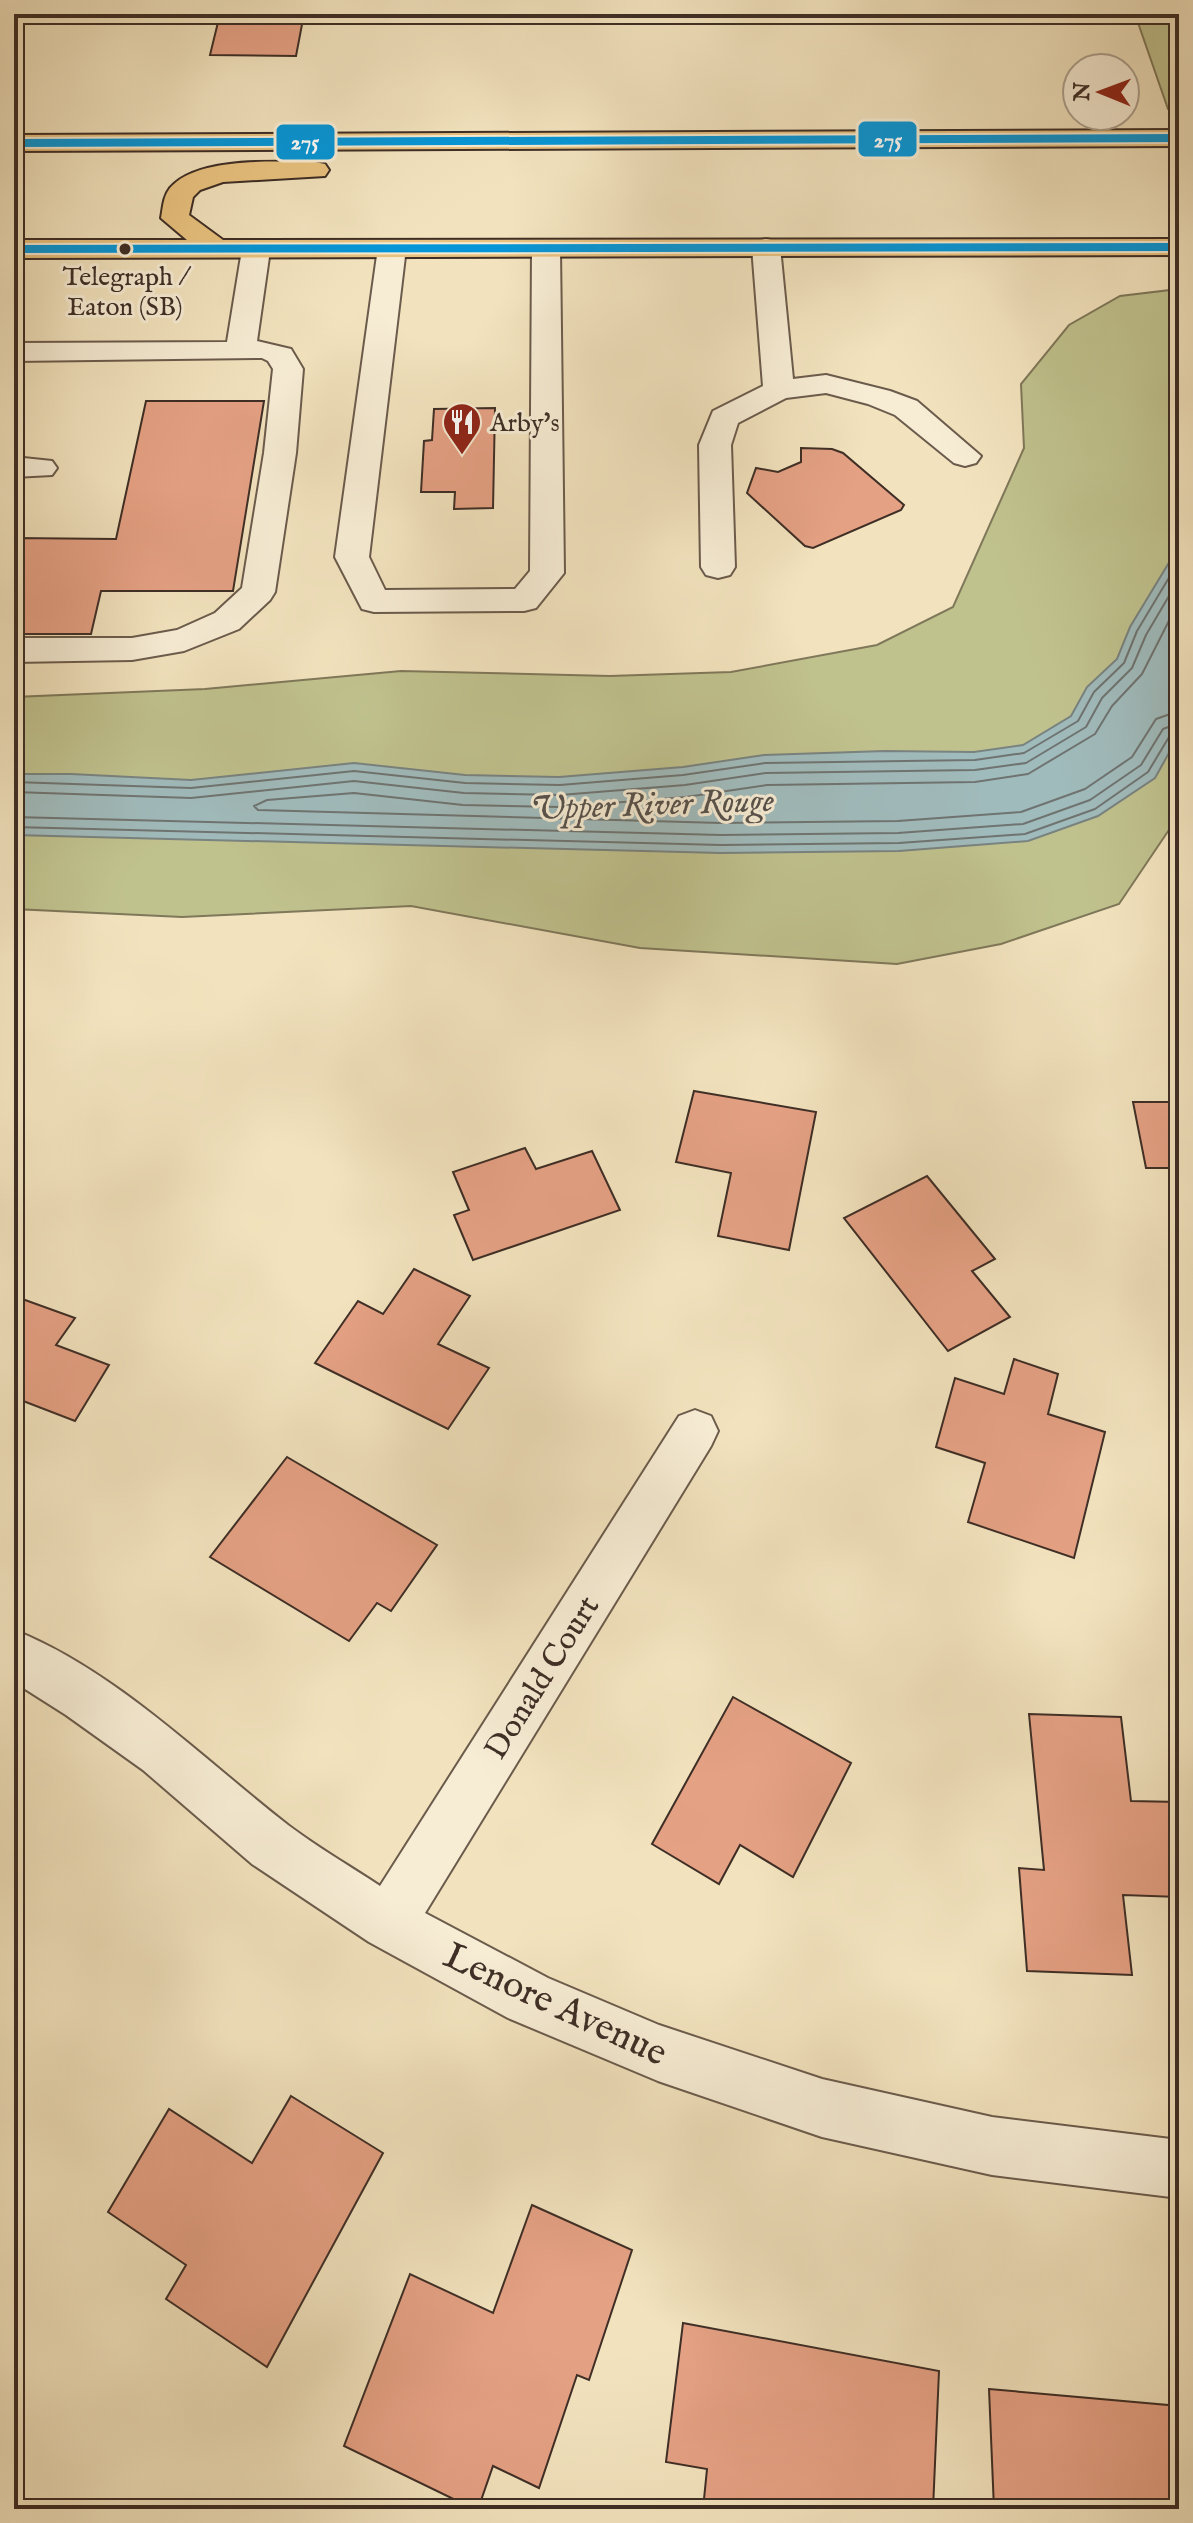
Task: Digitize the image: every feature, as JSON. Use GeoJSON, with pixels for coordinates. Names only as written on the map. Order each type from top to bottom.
{"type":"FeatureCollection","features":[{"type":"Feature","properties":{"kind":"main road"},"geometry":{"type":"LineString","coordinates":[[14,143],[1176,138]]}},
{"type":"Feature","properties":{"kind":"main road"},"geometry":{"type":"LineString","coordinates":[[444,167],[616,164],[735,141]]}},
{"type":"Feature","properties":{"kind":"main road"},"geometry":{"type":"LineString","coordinates":[[217,249],[175,218],[180,193],[194,183],[216,175],[334,169]]}},
{"type":"Feature","properties":{"kind":"main road"},"geometry":{"type":"LineString","coordinates":[[14,249],[1179,247]]}},
{"type":"Feature","properties":{"kind":"street"},"geometry":{"type":"LineString","coordinates":[[766,247],[779,390]]}},
{"type":"Feature","properties":{"kind":"street"},"geometry":{"type":"LineString","coordinates":[[392,248],[352,557],[374,601],[524,600],[547,573],[546,249]]}},
{"type":"Feature","properties":{"kind":"street"},"geometry":{"type":"LineString","coordinates":[[241,351],[256,250]]}},
{"type":"Feature","properties":{"kind":"street"},"geometry":{"type":"LineString","coordinates":[[14,352],[265,349],[280,355],[288,369],[280,453],[258,592],[227,621],[184,640],[132,649],[14,650]]}},
{"type":"Feature","properties":{"kind":"street"},"geometry":{"type":"LineString","coordinates":[[718,567],[719,506],[715,445],[724,418],[779,390],[826,384],[879,397],[906,408],[965,456]]}},
{"type":"Feature","properties":{"kind":"street","name":"Donald Court"},"geometry":{"type":"LineString","coordinates":[[388,1923],[695,1431]]}},
{"type":"Feature","properties":{"kind":"street","name":"Lenore Avenue"},"geometry":{"type":"LineString","coordinates":[[14,1654],[97,1706],[161,1752],[271,1845],[388,1923],[557,2010],[658,2053],[822,2108],[992,2146],[1179,2169]]}},
{"type":"Feature","properties":{"kind":"green space"},"geometry":{"type":"Polygon","coordinates":[[[1123,14],[1179,14],[1179,109],[1168,109],[1136,17],[1123,14]]]}},
{"type":"Feature","properties":{"kind":"green space"},"geometry":{"type":"Polygon","coordinates":[[[1179,289],[1179,815],[1119,904],[1001,944],[897,964],[640,948],[411,906],[182,917],[14,909],[14,697],[205,689],[401,671],[610,676],[731,672],[877,645],[953,607],[1024,448],[1021,384],[1069,325],[1120,296],[1179,289]]]}},
{"type":"Feature","properties":{"kind":"water","name":"Upper River Rouge"},"geometry":{"type":"Polygon","coordinates":[[[1179,546],[1179,735],[1155,778],[1098,816],[1028,841],[899,851],[721,853],[14,835],[14,774],[191,780],[354,763],[465,775],[559,777],[683,767],[764,755],[974,752],[1023,745],[1071,716],[1087,687],[1117,659],[1130,627],[1179,546]]]}},
{"type":"Feature","properties":{"kind":"building"},"geometry":{"type":"Polygon","coordinates":[[[220,14],[304,14],[296,56],[210,55],[220,14]]]}},
{"type":"Feature","properties":{"kind":"building"},"geometry":{"type":"Polygon","coordinates":[[[146,401],[264,401],[233,591],[101,591],[91,634],[14,634],[14,538],[116,539],[146,401]]]}},
{"type":"Feature","properties":{"kind":"building"},"geometry":{"type":"Polygon","coordinates":[[[495,408],[493,508],[454,509],[455,492],[421,492],[424,441],[432,440],[434,409],[495,408]]]}},
{"type":"Feature","properties":{"kind":"building"},"geometry":{"type":"Polygon","coordinates":[[[801,448],[832,449],[843,453],[904,505],[901,510],[813,548],[805,546],[747,493],[756,468],[778,472],[801,462],[801,448]]]}},
{"type":"Feature","properties":{"kind":"building"},"geometry":{"type":"Polygon","coordinates":[[[1171,1060],[1179,1060],[1179,1098],[1171,1060]]]}},
{"type":"Feature","properties":{"kind":"building"},"geometry":{"type":"Polygon","coordinates":[[[694,1091],[816,1112],[789,1250],[718,1236],[731,1173],[676,1162],[694,1091]]]}},
{"type":"Feature","properties":{"kind":"building"},"geometry":{"type":"Polygon","coordinates":[[[1133,1102],[1179,1102],[1179,1168],[1146,1168],[1133,1102]]]}},
{"type":"Feature","properties":{"kind":"building"},"geometry":{"type":"Polygon","coordinates":[[[525,1148],[536,1169],[592,1151],[620,1210],[473,1260],[454,1215],[469,1210],[453,1172],[525,1148]]]}},
{"type":"Feature","properties":{"kind":"building"},"geometry":{"type":"Polygon","coordinates":[[[927,1176],[995,1259],[972,1271],[1010,1317],[948,1351],[844,1218],[927,1176]]]}},
{"type":"Feature","properties":{"kind":"building"},"geometry":{"type":"Polygon","coordinates":[[[414,1269],[470,1296],[438,1344],[489,1368],[448,1429],[315,1363],[358,1301],[383,1314],[414,1269]]]}},
{"type":"Feature","properties":{"kind":"building"},"geometry":{"type":"Polygon","coordinates":[[[14,1296],[75,1318],[56,1345],[109,1365],[75,1421],[18,1399],[14,1405],[14,1296]]]}},
{"type":"Feature","properties":{"kind":"building"},"geometry":{"type":"Polygon","coordinates":[[[1014,1359],[1058,1374],[1048,1414],[1105,1432],[1074,1558],[968,1522],[985,1463],[936,1447],[955,1378],[1004,1394],[1014,1359]]]}},
{"type":"Feature","properties":{"kind":"building"},"geometry":{"type":"Polygon","coordinates":[[[287,1457],[437,1545],[391,1611],[377,1603],[349,1641],[210,1557],[287,1457]]]}},
{"type":"Feature","properties":{"kind":"building"},"geometry":{"type":"Polygon","coordinates":[[[733,1697],[851,1763],[793,1877],[740,1845],[719,1884],[652,1844],[733,1697]]]}},
{"type":"Feature","properties":{"kind":"building"},"geometry":{"type":"Polygon","coordinates":[[[1029,1714],[1121,1717],[1131,1801],[1179,1802],[1179,1897],[1123,1895],[1132,1975],[1027,1971],[1019,1868],[1044,1870],[1029,1714]]]}},
{"type":"Feature","properties":{"kind":"building"},"geometry":{"type":"Polygon","coordinates":[[[291,2096],[383,2153],[267,2367],[166,2299],[186,2265],[108,2212],[169,2109],[252,2163],[291,2096]]]}},
{"type":"Feature","properties":{"kind":"building"},"geometry":{"type":"Polygon","coordinates":[[[532,2205],[632,2250],[589,2380],[577,2375],[539,2488],[493,2466],[478,2509],[474,2509],[344,2446],[410,2274],[493,2313],[532,2205]]]}},
{"type":"Feature","properties":{"kind":"building"},"geometry":{"type":"Polygon","coordinates":[[[683,2323],[939,2371],[933,2509],[824,2509],[791,2502],[791,2509],[703,2509],[707,2469],[666,2462],[683,2323]]]}},
{"type":"Feature","properties":{"kind":"building"},"geometry":{"type":"Polygon","coordinates":[[[989,2389],[1179,2406],[1179,2509],[994,2509],[989,2389]]]}},
{"type":"Feature","properties":{"kind":"transit line","name":"275"},"geometry":{"type":"LineString","coordinates":[[14,143],[1179,138]]}},
{"type":"Feature","properties":{"kind":"transit line","name":"275"},"geometry":{"type":"LineString","coordinates":[[14,249],[1179,247]]}},
{"type":"Feature","properties":{"kind":"place","name":"Telegraph / Eaton (SB)"},"geometry":{"type":"Point","coordinates":[125,249]}},
{"type":"Feature","properties":{"kind":"place","name":"Arby's"},"geometry":{"type":"Point","coordinates":[462,456]}}]}
